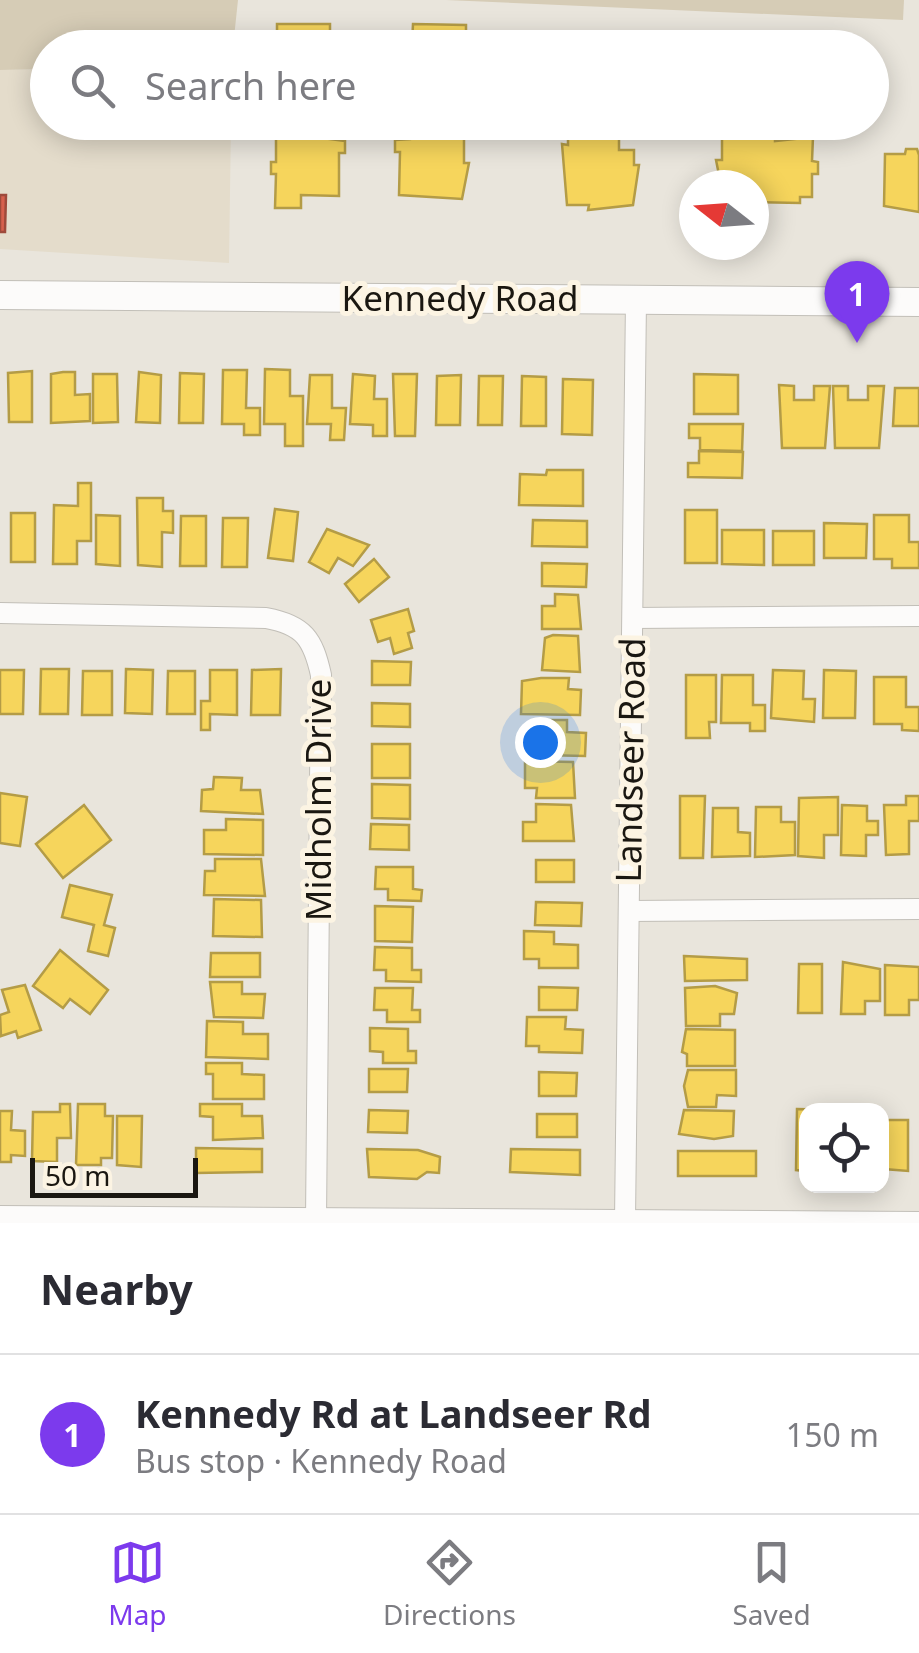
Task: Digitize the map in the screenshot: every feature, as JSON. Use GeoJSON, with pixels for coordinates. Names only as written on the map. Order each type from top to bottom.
{"type":"FeatureCollection","features":[{"type":"Feature","properties":{"kind":"main road","name":"Kennedy Road"},"geometry":{"type":"LineString","coordinates":[[0,296],[919,302]]}},
{"type":"Feature","properties":{"kind":"street","name":"Landseer Road"},"geometry":{"type":"LineString","coordinates":[[625,1220],[636,300]]}},
{"type":"Feature","properties":{"kind":"street","name":"Midholm Drive"},"geometry":{"type":"LineString","coordinates":[[0,613],[266,618],[304,630],[316,647],[322,675],[316,1220]]}},
{"type":"Feature","properties":{"kind":"street"},"geometry":{"type":"LineString","coordinates":[[633,618],[919,616]]}},
{"type":"Feature","properties":{"kind":"street"},"geometry":{"type":"LineString","coordinates":[[629,911],[919,908]]}},
{"type":"Feature","properties":{"kind":"street"},"geometry":{"type":"LineString","coordinates":[[0,1216],[121,1221],[919,1222]]}},
{"type":"Feature","properties":{"kind":"shaded area"},"geometry":{"type":"Polygon","coordinates":[[[0,0],[238,0],[235,30],[30,30],[30,69],[0,70],[0,0]]]}},
{"type":"Feature","properties":{"kind":"shaded area"},"geometry":{"type":"Polygon","coordinates":[[[446,0],[904,0],[903,20],[446,0]]]}},
{"type":"Feature","properties":{"kind":"shaded area"},"geometry":{"type":"Polygon","coordinates":[[[30,69],[30,140],[231,140],[229,263],[0,249],[0,70],[30,69]]]}},
{"type":"Feature","properties":{"kind":"building: Homes"},"geometry":{"type":"Polygon","coordinates":[[[277,24],[330,24],[330,30],[277,30],[277,24]]]}},
{"type":"Feature","properties":{"kind":"building: Homes"},"geometry":{"type":"Polygon","coordinates":[[[413,24],[466,25],[466,30],[413,30],[413,24]]]}},
{"type":"Feature","properties":{"kind":"building: Homes"},"geometry":{"type":"Polygon","coordinates":[[[276,140],[345,141],[345,153],[339,153],[339,196],[301,195],[301,208],[275,208],[276,174],[271,174],[271,162],[276,162],[276,140]]]}},
{"type":"Feature","properties":{"kind":"building: Homes"},"geometry":{"type":"Polygon","coordinates":[[[395,140],[464,140],[464,163],[469,163],[462,199],[399,195],[400,152],[395,152],[395,140]]]}},
{"type":"Feature","properties":{"kind":"building: Homes"},"geometry":{"type":"Polygon","coordinates":[[[568,140],[619,140],[619,150],[634,150],[634,165],[639,165],[633,205],[588,210],[589,205],[567,205],[562,144],[568,145],[568,140]]]}},
{"type":"Feature","properties":{"kind":"building: Homes"},"geometry":{"type":"Polygon","coordinates":[[[722,140],[813,140],[812,161],[818,162],[818,174],[812,174],[812,197],[800,197],[800,203],[769,202],[769,170],[718,170],[716,160],[722,160],[722,140]]]}},
{"type":"Feature","properties":{"kind":"building: Homes"},"geometry":{"type":"Polygon","coordinates":[[[906,149],[917,149],[919,155],[919,212],[884,206],[885,154],[905,154],[906,149]]]}},
{"type":"Feature","properties":{"kind":"building: Homes"},"geometry":{"type":"Polygon","coordinates":[[[265,369],[290,370],[290,396],[303,396],[303,446],[285,446],[285,424],[264,424],[265,369]]]}},
{"type":"Feature","properties":{"kind":"building: Homes"},"geometry":{"type":"Polygon","coordinates":[[[223,370],[247,370],[246,408],[260,408],[260,435],[244,435],[244,424],[222,424],[223,370]]]}},
{"type":"Feature","properties":{"kind":"building: Homes"},"geometry":{"type":"Polygon","coordinates":[[[32,371],[32,422],[9,422],[8,373],[32,371]]]}},
{"type":"Feature","properties":{"kind":"building: Homes"},"geometry":{"type":"Polygon","coordinates":[[[75,372],[75,395],[90,394],[90,421],[51,423],[51,374],[75,372]]]}},
{"type":"Feature","properties":{"kind":"building: Homes"},"geometry":{"type":"Polygon","coordinates":[[[139,372],[161,375],[160,423],[136,422],[139,372]]]}},
{"type":"Feature","properties":{"kind":"building: Homes"},"geometry":{"type":"Polygon","coordinates":[[[180,373],[204,374],[203,423],[179,423],[180,373]]]}},
{"type":"Feature","properties":{"kind":"building: Homes"},"geometry":{"type":"Polygon","coordinates":[[[93,374],[117,374],[118,422],[93,423],[93,374]]]}},
{"type":"Feature","properties":{"kind":"building: Homes"},"geometry":{"type":"Polygon","coordinates":[[[353,374],[375,376],[374,399],[387,399],[387,436],[373,436],[373,425],[350,424],[353,374]]]}},
{"type":"Feature","properties":{"kind":"building: Homes"},"geometry":{"type":"Polygon","coordinates":[[[393,374],[417,374],[415,436],[395,436],[393,374]]]}},
{"type":"Feature","properties":{"kind":"building: Homes"},"geometry":{"type":"Polygon","coordinates":[[[694,374],[738,375],[738,414],[694,414],[694,374]]]}},
{"type":"Feature","properties":{"kind":"building: Homes"},"geometry":{"type":"Polygon","coordinates":[[[310,375],[332,375],[332,408],[346,408],[344,440],[330,440],[331,424],[307,424],[310,375]]]}},
{"type":"Feature","properties":{"kind":"building: Homes"},"geometry":{"type":"Polygon","coordinates":[[[461,375],[460,425],[436,425],[437,376],[461,375]]]}},
{"type":"Feature","properties":{"kind":"building: Homes"},"geometry":{"type":"Polygon","coordinates":[[[479,376],[503,376],[502,425],[478,425],[479,376]]]}},
{"type":"Feature","properties":{"kind":"building: Homes"},"geometry":{"type":"Polygon","coordinates":[[[522,376],[546,377],[546,426],[521,426],[522,376]]]}},
{"type":"Feature","properties":{"kind":"building: Homes"},"geometry":{"type":"Polygon","coordinates":[[[563,379],[593,380],[592,435],[562,434],[563,379]]]}},
{"type":"Feature","properties":{"kind":"building: Homes"},"geometry":{"type":"Polygon","coordinates":[[[779,385],[794,386],[794,400],[814,400],[814,386],[830,386],[825,448],[782,448],[779,385]]]}},
{"type":"Feature","properties":{"kind":"building: Homes"},"geometry":{"type":"Polygon","coordinates":[[[833,386],[848,386],[848,400],[868,400],[868,386],[884,386],[879,448],[835,448],[833,386]]]}},
{"type":"Feature","properties":{"kind":"building: Homes"},"geometry":{"type":"Polygon","coordinates":[[[895,388],[919,388],[919,426],[893,426],[895,388]]]}},
{"type":"Feature","properties":{"kind":"building: Homes"},"geometry":{"type":"Polygon","coordinates":[[[689,424],[743,424],[742,451],[700,450],[700,438],[689,438],[689,424]]]}},
{"type":"Feature","properties":{"kind":"building: Homes"},"geometry":{"type":"Polygon","coordinates":[[[699,451],[743,452],[742,478],[688,477],[688,463],[699,463],[699,451]]]}},
{"type":"Feature","properties":{"kind":"building: Homes"},"geometry":{"type":"Polygon","coordinates":[[[547,470],[583,470],[583,506],[519,505],[520,474],[546,475],[547,470]]]}},
{"type":"Feature","properties":{"kind":"building: Homes"},"geometry":{"type":"Polygon","coordinates":[[[78,483],[91,483],[91,541],[77,541],[77,564],[53,564],[54,505],[78,506],[78,483]]]}},
{"type":"Feature","properties":{"kind":"building: Homes"},"geometry":{"type":"Polygon","coordinates":[[[137,498],[163,498],[163,511],[173,511],[173,533],[162,532],[162,567],[138,565],[137,498]]]}},
{"type":"Feature","properties":{"kind":"building: Homes"},"geometry":{"type":"Polygon","coordinates":[[[275,509],[298,512],[293,561],[268,558],[275,509]]]}},
{"type":"Feature","properties":{"kind":"building: Homes"},"geometry":{"type":"Polygon","coordinates":[[[685,510],[717,510],[717,563],[685,563],[685,510]]]}},
{"type":"Feature","properties":{"kind":"building: Homes"},"geometry":{"type":"Polygon","coordinates":[[[11,513],[35,513],[35,562],[11,562],[11,513]]]}},
{"type":"Feature","properties":{"kind":"building: Homes"},"geometry":{"type":"Polygon","coordinates":[[[96,515],[120,516],[120,566],[96,564],[96,515]]]}},
{"type":"Feature","properties":{"kind":"building: Homes"},"geometry":{"type":"Polygon","coordinates":[[[874,515],[909,515],[909,542],[919,542],[919,568],[892,568],[892,559],[874,559],[874,515]]]}},
{"type":"Feature","properties":{"kind":"building: Homes"},"geometry":{"type":"Polygon","coordinates":[[[181,516],[206,516],[206,566],[180,566],[181,516]]]}},
{"type":"Feature","properties":{"kind":"building: Homes"},"geometry":{"type":"Polygon","coordinates":[[[223,518],[248,518],[247,567],[222,567],[223,518]]]}},
{"type":"Feature","properties":{"kind":"building: Homes"},"geometry":{"type":"Polygon","coordinates":[[[533,520],[587,521],[587,547],[532,546],[533,520]]]}},
{"type":"Feature","properties":{"kind":"building: Homes"},"geometry":{"type":"Polygon","coordinates":[[[824,523],[867,524],[866,558],[824,558],[824,523]]]}},
{"type":"Feature","properties":{"kind":"building: Homes"},"geometry":{"type":"Polygon","coordinates":[[[327,529],[369,545],[353,566],[338,558],[329,573],[309,562],[327,529]]]}},
{"type":"Feature","properties":{"kind":"building: Homes"},"geometry":{"type":"Polygon","coordinates":[[[722,530],[764,530],[764,565],[722,564],[722,530]]]}},
{"type":"Feature","properties":{"kind":"building: Homes"},"geometry":{"type":"Polygon","coordinates":[[[773,531],[814,531],[814,565],[773,565],[773,531]]]}},
{"type":"Feature","properties":{"kind":"building: Homes"},"geometry":{"type":"Polygon","coordinates":[[[374,559],[389,577],[359,602],[345,584],[374,559]]]}},
{"type":"Feature","properties":{"kind":"building: Homes"},"geometry":{"type":"Polygon","coordinates":[[[542,563],[587,564],[586,587],[542,586],[542,563]]]}},
{"type":"Feature","properties":{"kind":"building: Homes"},"geometry":{"type":"Polygon","coordinates":[[[555,594],[578,595],[581,629],[542,629],[542,606],[555,606],[555,594]]]}},
{"type":"Feature","properties":{"kind":"building: Homes"},"geometry":{"type":"Polygon","coordinates":[[[408,609],[414,631],[408,633],[412,648],[394,654],[390,638],[378,642],[371,620],[408,609]]]}},
{"type":"Feature","properties":{"kind":"building: Homes"},"geometry":{"type":"Polygon","coordinates":[[[578,636],[580,672],[542,670],[545,638],[578,636]]]}},
{"type":"Feature","properties":{"kind":"building: Homes"},"geometry":{"type":"Polygon","coordinates":[[[372,661],[411,662],[410,685],[372,685],[372,661]]]}},
{"type":"Feature","properties":{"kind":"building: Homes"},"geometry":{"type":"Polygon","coordinates":[[[41,669],[69,669],[68,714],[40,714],[41,669]]]}},
{"type":"Feature","properties":{"kind":"building: Homes"},"geometry":{"type":"Polygon","coordinates":[[[126,669],[153,670],[152,714],[125,713],[126,669]]]}},
{"type":"Feature","properties":{"kind":"building: Homes"},"geometry":{"type":"Polygon","coordinates":[[[281,669],[280,715],[251,715],[252,670],[281,669]]]}},
{"type":"Feature","properties":{"kind":"building: Homes"},"geometry":{"type":"Polygon","coordinates":[[[0,670],[24,670],[23,714],[0,714],[0,670]]]}},
{"type":"Feature","properties":{"kind":"building: Homes"},"geometry":{"type":"Polygon","coordinates":[[[210,670],[237,670],[237,715],[210,714],[210,730],[201,730],[201,701],[210,701],[210,670]]]}},
{"type":"Feature","properties":{"kind":"building: Homes"},"geometry":{"type":"Polygon","coordinates":[[[773,670],[804,671],[803,699],[815,699],[814,722],[771,718],[773,670]]]}},
{"type":"Feature","properties":{"kind":"building: Homes"},"geometry":{"type":"Polygon","coordinates":[[[824,670],[856,671],[855,718],[823,718],[824,670]]]}},
{"type":"Feature","properties":{"kind":"building: Homes"},"geometry":{"type":"Polygon","coordinates":[[[83,671],[112,671],[112,715],[82,715],[83,671]]]}},
{"type":"Feature","properties":{"kind":"building: Homes"},"geometry":{"type":"Polygon","coordinates":[[[168,671],[195,671],[195,714],[167,714],[168,671]]]}},
{"type":"Feature","properties":{"kind":"building: Homes"},"geometry":{"type":"Polygon","coordinates":[[[686,675],[716,675],[716,722],[709,722],[710,738],[686,738],[686,675]]]}},
{"type":"Feature","properties":{"kind":"building: Homes"},"geometry":{"type":"Polygon","coordinates":[[[722,675],[753,675],[753,705],[765,705],[765,731],[750,731],[750,723],[721,723],[722,675]]]}},
{"type":"Feature","properties":{"kind":"building: Homes"},"geometry":{"type":"Polygon","coordinates":[[[874,677],[906,677],[906,707],[919,707],[919,731],[902,730],[902,724],[874,724],[874,677]]]}},
{"type":"Feature","properties":{"kind":"building: Homes"},"geometry":{"type":"Polygon","coordinates":[[[569,678],[568,689],[581,690],[580,715],[521,714],[522,681],[569,678]]]}},
{"type":"Feature","properties":{"kind":"building: Homes"},"geometry":{"type":"Polygon","coordinates":[[[372,703],[410,704],[410,727],[372,726],[372,703]]]}},
{"type":"Feature","properties":{"kind":"building: Homes"},"geometry":{"type":"Polygon","coordinates":[[[542,720],[567,720],[567,732],[586,733],[585,756],[541,755],[542,720]]]}},
{"type":"Feature","properties":{"kind":"building: Homes"},"geometry":{"type":"Polygon","coordinates":[[[372,744],[410,744],[410,778],[372,778],[372,744]]]}},
{"type":"Feature","properties":{"kind":"building: Homes"},"geometry":{"type":"Polygon","coordinates":[[[525,761],[573,762],[575,798],[536,798],[537,788],[525,788],[525,761]]]}},
{"type":"Feature","properties":{"kind":"building: Homes"},"geometry":{"type":"Polygon","coordinates":[[[214,777],[242,778],[241,790],[260,790],[263,814],[201,811],[202,790],[213,789],[214,777]]]}},
{"type":"Feature","properties":{"kind":"building: Homes"},"geometry":{"type":"Polygon","coordinates":[[[372,784],[410,785],[410,819],[372,818],[372,784]]]}},
{"type":"Feature","properties":{"kind":"building: Homes"},"geometry":{"type":"Polygon","coordinates":[[[0,793],[27,797],[20,846],[0,843],[0,793]]]}},
{"type":"Feature","properties":{"kind":"building: Homes"},"geometry":{"type":"Polygon","coordinates":[[[680,796],[705,796],[703,858],[680,858],[680,796]]]}},
{"type":"Feature","properties":{"kind":"building: Homes"},"geometry":{"type":"Polygon","coordinates":[[[906,796],[919,796],[919,821],[909,821],[909,854],[886,855],[884,805],[906,805],[906,796]]]}},
{"type":"Feature","properties":{"kind":"building: Homes"},"geometry":{"type":"Polygon","coordinates":[[[838,797],[838,835],[824,835],[824,858],[798,856],[799,798],[838,797]]]}},
{"type":"Feature","properties":{"kind":"building: Homes"},"geometry":{"type":"Polygon","coordinates":[[[536,804],[571,805],[574,841],[523,841],[523,822],[536,822],[536,804]]]}},
{"type":"Feature","properties":{"kind":"building: Homes"},"geometry":{"type":"Polygon","coordinates":[[[84,805],[111,840],[63,878],[36,844],[84,805]]]}},
{"type":"Feature","properties":{"kind":"building: Homes"},"geometry":{"type":"Polygon","coordinates":[[[842,805],[867,806],[867,821],[878,821],[878,835],[866,835],[866,856],[841,855],[842,805]]]}},
{"type":"Feature","properties":{"kind":"building: Homes"},"geometry":{"type":"Polygon","coordinates":[[[756,807],[781,807],[781,822],[795,822],[795,855],[755,857],[756,807]]]}},
{"type":"Feature","properties":{"kind":"building: Homes"},"geometry":{"type":"Polygon","coordinates":[[[713,808],[738,808],[738,832],[750,833],[750,856],[712,857],[713,808]]]}},
{"type":"Feature","properties":{"kind":"building: Homes"},"geometry":{"type":"Polygon","coordinates":[[[226,819],[263,820],[263,855],[204,854],[204,830],[226,830],[226,819]]]}},
{"type":"Feature","properties":{"kind":"building: Homes"},"geometry":{"type":"Polygon","coordinates":[[[371,824],[409,825],[409,850],[370,849],[371,824]]]}},
{"type":"Feature","properties":{"kind":"building: Homes"},"geometry":{"type":"Polygon","coordinates":[[[215,859],[261,859],[265,896],[204,895],[205,871],[215,871],[215,859]]]}},
{"type":"Feature","properties":{"kind":"building: Homes"},"geometry":{"type":"Polygon","coordinates":[[[536,860],[574,860],[574,882],[536,882],[536,860]]]}},
{"type":"Feature","properties":{"kind":"building: Homes"},"geometry":{"type":"Polygon","coordinates":[[[376,867],[413,867],[413,889],[422,890],[421,901],[388,900],[388,889],[375,889],[376,867]]]}},
{"type":"Feature","properties":{"kind":"building: Homes"},"geometry":{"type":"Polygon","coordinates":[[[70,885],[112,895],[104,925],[115,928],[108,956],[88,951],[94,925],[62,917],[70,885]]]}},
{"type":"Feature","properties":{"kind":"building: Homes"},"geometry":{"type":"Polygon","coordinates":[[[214,899],[261,900],[262,937],[213,936],[214,899]]]}},
{"type":"Feature","properties":{"kind":"building: Homes"},"geometry":{"type":"Polygon","coordinates":[[[536,902],[582,903],[581,926],[535,925],[536,902]]]}},
{"type":"Feature","properties":{"kind":"building: Homes"},"geometry":{"type":"Polygon","coordinates":[[[375,906],[413,907],[412,942],[375,941],[375,906]]]}},
{"type":"Feature","properties":{"kind":"building: Homes"},"geometry":{"type":"Polygon","coordinates":[[[524,931],[554,932],[554,944],[578,945],[578,968],[539,968],[539,959],[524,959],[524,931]]]}},
{"type":"Feature","properties":{"kind":"building: Homes"},"geometry":{"type":"Polygon","coordinates":[[[375,947],[412,948],[412,970],[421,970],[421,982],[386,981],[386,970],[374,970],[375,947]]]}},
{"type":"Feature","properties":{"kind":"building: Homes"},"geometry":{"type":"Polygon","coordinates":[[[60,950],[108,990],[90,1014],[70,999],[63,1008],[33,986],[60,950]]]}},
{"type":"Feature","properties":{"kind":"building: Homes"},"geometry":{"type":"Polygon","coordinates":[[[211,953],[260,953],[260,977],[210,977],[211,953]]]}},
{"type":"Feature","properties":{"kind":"building: Homes"},"geometry":{"type":"Polygon","coordinates":[[[684,956],[747,959],[747,980],[685,981],[684,956]]]}},
{"type":"Feature","properties":{"kind":"building: Homes"},"geometry":{"type":"Polygon","coordinates":[[[843,962],[880,969],[880,1001],[865,1001],[865,1014],[841,1014],[843,962]]]}},
{"type":"Feature","properties":{"kind":"building: Homes"},"geometry":{"type":"Polygon","coordinates":[[[799,964],[822,964],[822,1013],[798,1013],[799,964]]]}},
{"type":"Feature","properties":{"kind":"building: Homes"},"geometry":{"type":"Polygon","coordinates":[[[885,965],[919,967],[919,1000],[909,1000],[909,1015],[885,1015],[885,965]]]}},
{"type":"Feature","properties":{"kind":"building: Homes"},"geometry":{"type":"Polygon","coordinates":[[[210,982],[242,982],[242,994],[265,994],[263,1018],[214,1017],[210,982]]]}},
{"type":"Feature","properties":{"kind":"building: Homes"},"geometry":{"type":"Polygon","coordinates":[[[25,985],[41,1030],[18,1038],[16,1031],[1,1036],[0,1015],[9,1012],[2,990],[25,985]]]}},
{"type":"Feature","properties":{"kind":"building: Homes"},"geometry":{"type":"Polygon","coordinates":[[[715,986],[737,993],[734,1014],[720,1014],[720,1026],[686,1026],[685,988],[715,986]]]}},
{"type":"Feature","properties":{"kind":"building: Homes"},"geometry":{"type":"Polygon","coordinates":[[[539,987],[578,988],[577,1010],[539,1010],[539,987]]]}},
{"type":"Feature","properties":{"kind":"building: Homes"},"geometry":{"type":"Polygon","coordinates":[[[375,988],[413,988],[412,1010],[420,1010],[420,1022],[387,1022],[387,1010],[374,1010],[375,988]]]}},
{"type":"Feature","properties":{"kind":"building: Homes"},"geometry":{"type":"Polygon","coordinates":[[[527,1017],[566,1017],[565,1029],[583,1030],[582,1053],[539,1052],[539,1046],[526,1046],[527,1017]]]}},
{"type":"Feature","properties":{"kind":"building: Homes"},"geometry":{"type":"Polygon","coordinates":[[[207,1021],[243,1022],[243,1034],[268,1034],[268,1059],[206,1057],[207,1021]]]}},
{"type":"Feature","properties":{"kind":"building: Homes"},"geometry":{"type":"Polygon","coordinates":[[[370,1028],[408,1029],[408,1051],[416,1051],[416,1063],[383,1063],[383,1052],[370,1051],[370,1028]]]}},
{"type":"Feature","properties":{"kind":"building: Homes"},"geometry":{"type":"Polygon","coordinates":[[[686,1029],[735,1030],[735,1066],[687,1066],[687,1054],[682,1052],[686,1029]]]}},
{"type":"Feature","properties":{"kind":"building: Homes"},"geometry":{"type":"Polygon","coordinates":[[[206,1063],[242,1063],[242,1074],[264,1075],[264,1099],[213,1099],[213,1074],[206,1074],[206,1063]]]}},
{"type":"Feature","properties":{"kind":"building: Homes"},"geometry":{"type":"Polygon","coordinates":[[[369,1069],[408,1069],[407,1092],[369,1092],[369,1069]]]}},
{"type":"Feature","properties":{"kind":"building: Homes"},"geometry":{"type":"Polygon","coordinates":[[[688,1070],[736,1070],[736,1096],[717,1095],[716,1107],[688,1107],[684,1086],[688,1070]]]}},
{"type":"Feature","properties":{"kind":"building: Homes"},"geometry":{"type":"Polygon","coordinates":[[[539,1072],[577,1073],[576,1096],[539,1096],[539,1072]]]}},
{"type":"Feature","properties":{"kind":"building: Homes"},"geometry":{"type":"Polygon","coordinates":[[[60,1104],[70,1104],[71,1138],[57,1138],[57,1162],[32,1161],[33,1112],[60,1112],[60,1104]]]}},
{"type":"Feature","properties":{"kind":"building: Homes"},"geometry":{"type":"Polygon","coordinates":[[[78,1104],[105,1104],[105,1116],[113,1116],[112,1158],[101,1158],[101,1165],[76,1165],[78,1104]]]}},
{"type":"Feature","properties":{"kind":"building: Homes"},"geometry":{"type":"Polygon","coordinates":[[[200,1104],[242,1104],[242,1116],[262,1116],[263,1138],[213,1140],[213,1117],[200,1116],[200,1104]]]}},
{"type":"Feature","properties":{"kind":"building: Homes"},"geometry":{"type":"Polygon","coordinates":[[[797,1109],[799,1109],[799,1170],[797,1109]]]}},
{"type":"Feature","properties":{"kind":"building: Homes"},"geometry":{"type":"Polygon","coordinates":[[[369,1110],[408,1111],[407,1133],[368,1132],[369,1110]]]}},
{"type":"Feature","properties":{"kind":"building: Homes"},"geometry":{"type":"Polygon","coordinates":[[[684,1110],[734,1111],[733,1136],[714,1139],[679,1134],[684,1110]]]}},
{"type":"Feature","properties":{"kind":"building: Homes"},"geometry":{"type":"Polygon","coordinates":[[[0,1111],[12,1111],[11,1130],[25,1131],[25,1156],[11,1155],[11,1162],[0,1162],[0,1111]]]}},
{"type":"Feature","properties":{"kind":"building: Homes"},"geometry":{"type":"Polygon","coordinates":[[[537,1114],[577,1114],[577,1137],[537,1137],[537,1114]]]}},
{"type":"Feature","properties":{"kind":"building: Homes"},"geometry":{"type":"Polygon","coordinates":[[[117,1116],[142,1116],[141,1167],[117,1165],[117,1116]]]}},
{"type":"Feature","properties":{"kind":"building: Homes"},"geometry":{"type":"Polygon","coordinates":[[[889,1120],[908,1120],[908,1171],[889,1169],[889,1120]]]}},
{"type":"Feature","properties":{"kind":"building: Homes"},"geometry":{"type":"Polygon","coordinates":[[[196,1148],[262,1149],[262,1172],[196,1173],[196,1148]]]}},
{"type":"Feature","properties":{"kind":"building: Homes"},"geometry":{"type":"Polygon","coordinates":[[[367,1149],[418,1150],[440,1157],[439,1173],[427,1172],[417,1179],[369,1177],[367,1149]]]}},
{"type":"Feature","properties":{"kind":"building: Homes"},"geometry":{"type":"Polygon","coordinates":[[[511,1149],[580,1150],[580,1175],[510,1172],[511,1149]]]}},
{"type":"Feature","properties":{"kind":"building: Homes"},"geometry":{"type":"Polygon","coordinates":[[[678,1151],[756,1151],[756,1176],[678,1176],[678,1151]]]}},
{"type":"Feature","properties":{"kind":"building: Shops"},"geometry":{"type":"Polygon","coordinates":[[[0,195],[6,195],[5,232],[0,232],[0,195]]]}},
{"type":"Feature","properties":{"kind":"place","name":"Kennedy Rd at Landseer Rd"},"geometry":{"type":"Point","coordinates":[857,343]}}]}
